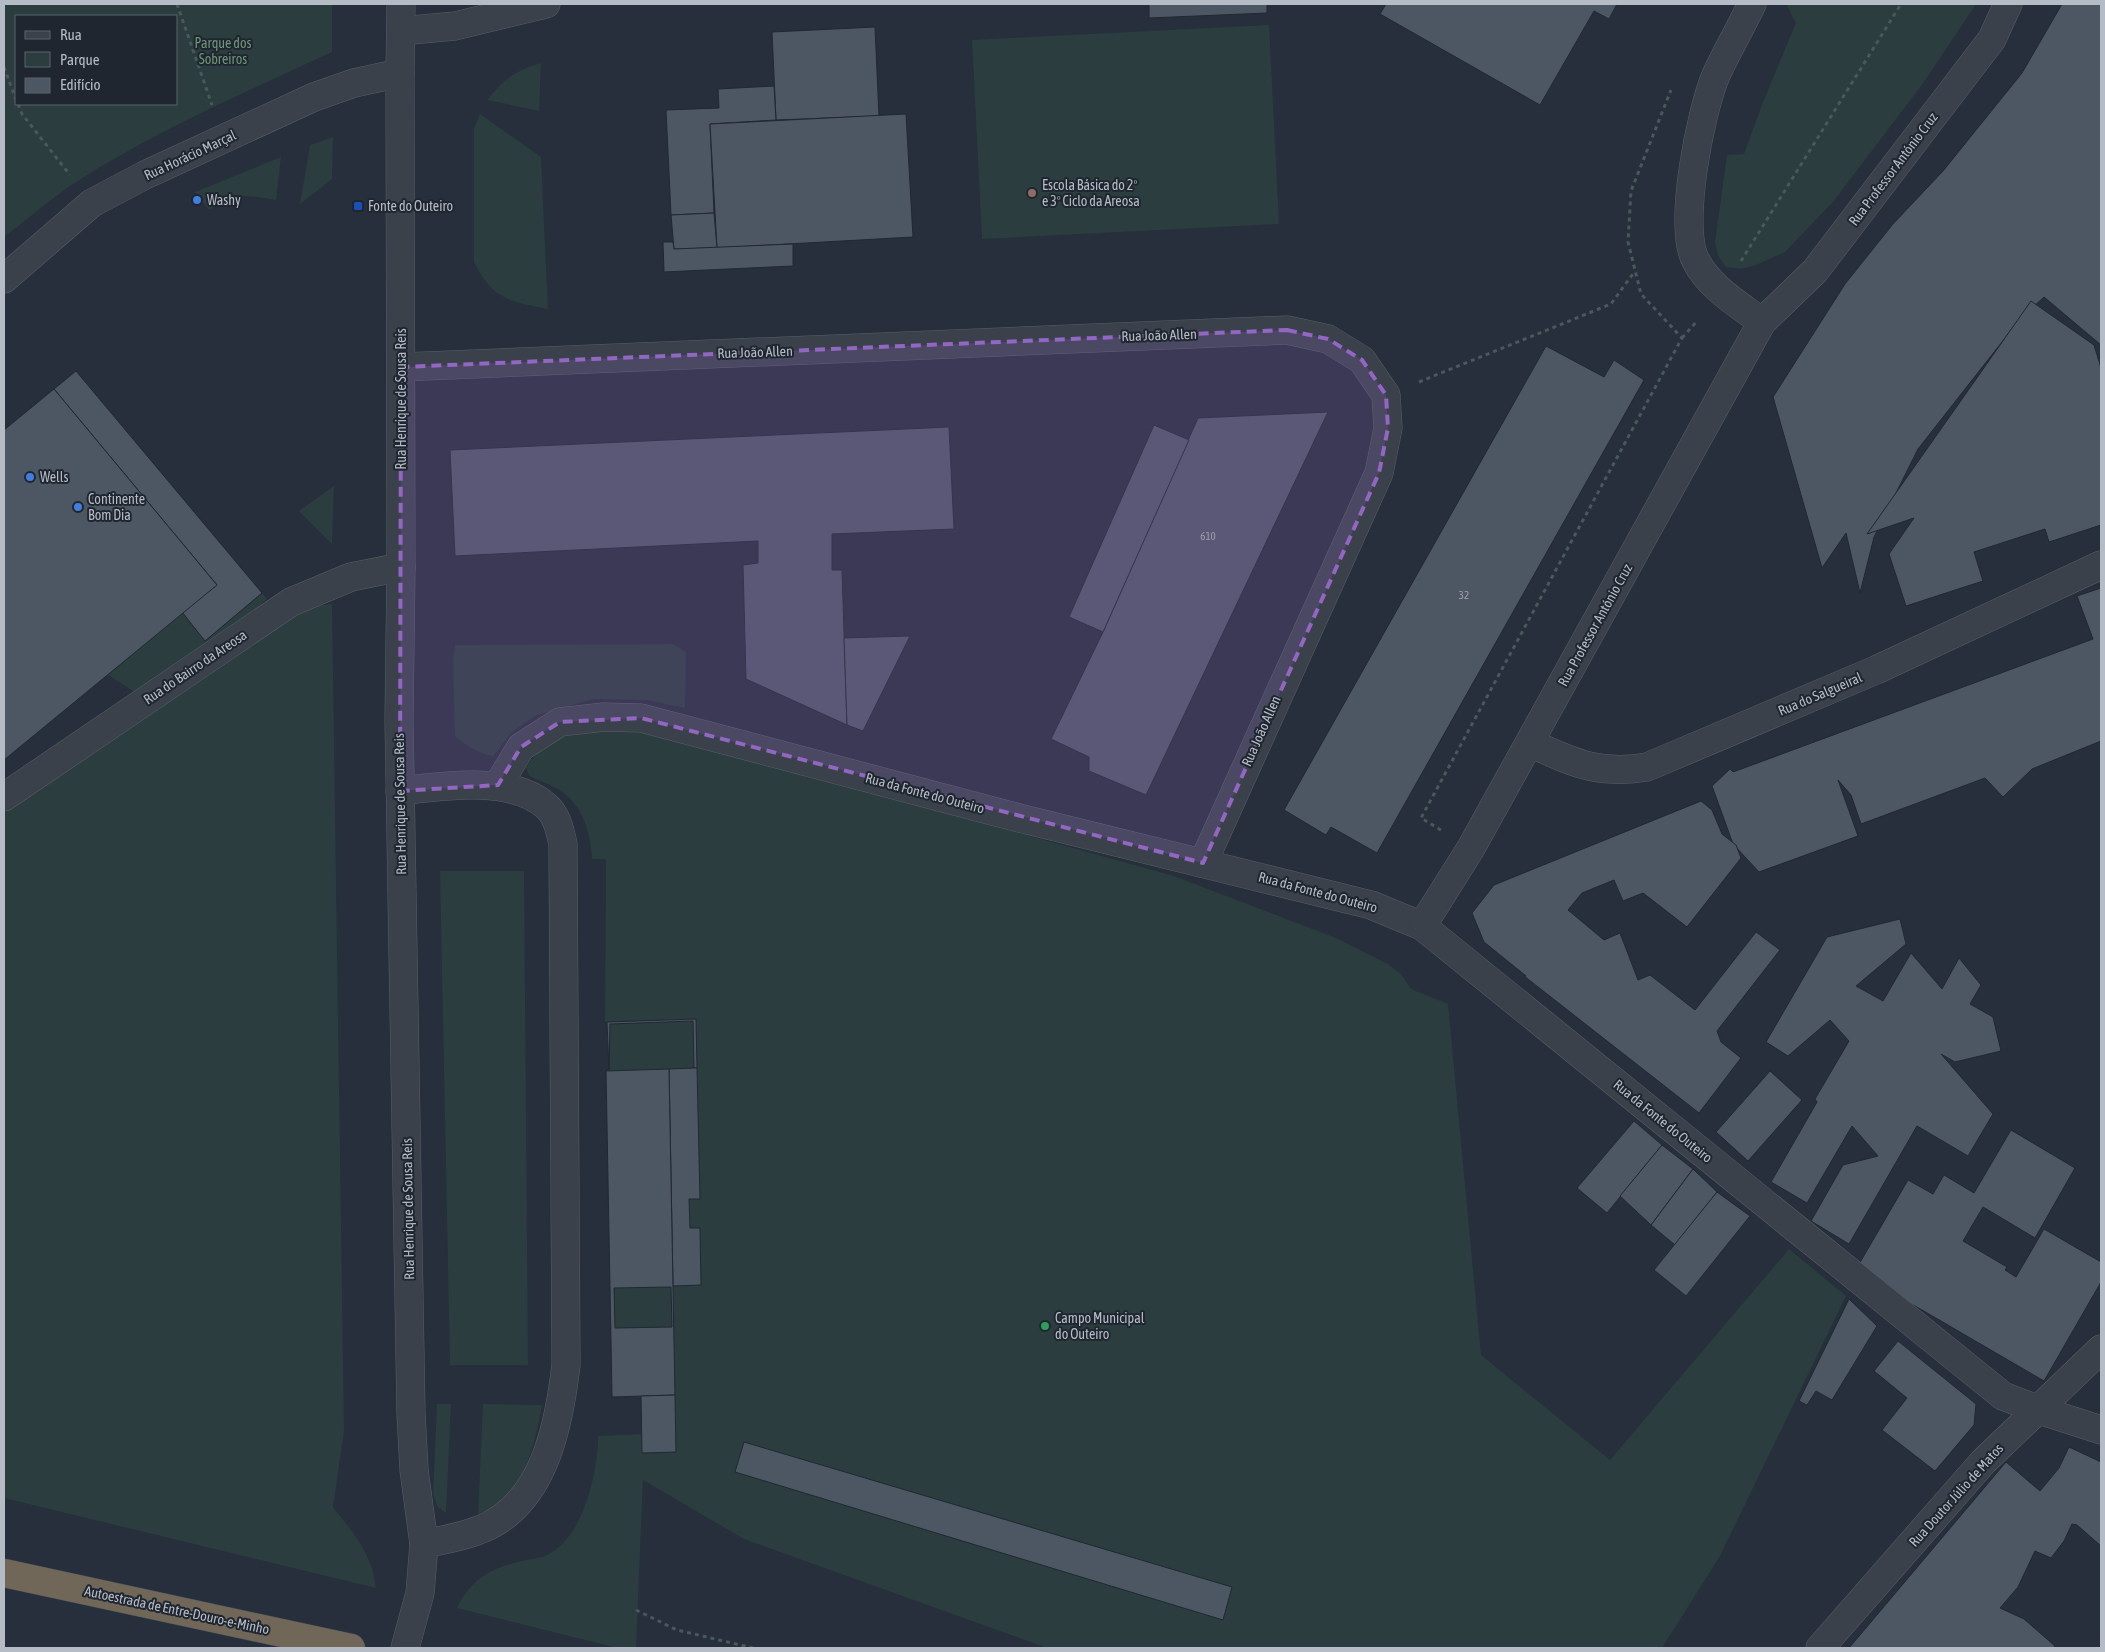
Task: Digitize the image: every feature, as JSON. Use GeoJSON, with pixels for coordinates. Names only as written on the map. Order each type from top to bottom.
{"type":"FeatureCollection","features":[{"type":"Feature","properties":{"kind":"highway","name":"Autoestrada de Entre-Douro-e-Minho"},"geometry":{"type":"LineString","coordinates":[[4,1573],[351,1648]]}},
{"type":"Feature","properties":{"kind":"street","name":"Rua Henrique de Sousa Reis"},"geometry":{"type":"LineString","coordinates":[[401,4],[400,791],[411,1413],[414,1470],[424,1544],[420,1592],[405,1648]]}},
{"type":"Feature","properties":{"kind":"street"},"geometry":{"type":"LineString","coordinates":[[400,31],[455,26],[546,4]]}},
{"type":"Feature","properties":{"kind":"street"},"geometry":{"type":"LineString","coordinates":[[1752,4],[1716,76],[1702,122],[1693,176],[1690,238],[1694,259],[1706,277],[1722,292],[1762,322]]}},
{"type":"Feature","properties":{"kind":"street","name":"Rua Professor António Cruz"},"geometry":{"type":"LineString","coordinates":[[1422,926],[1472,848],[1762,322],[1815,271],[1992,39],[2008,4]]}},
{"type":"Feature","properties":{"kind":"street","name":"Rua Horácio Marçal"},"geometry":{"type":"LineString","coordinates":[[4,279],[92,204],[145,175],[314,97],[354,83],[400,73]]}},
{"type":"Feature","properties":{"kind":"street","name":"Rua João Allen"},"geometry":{"type":"LineString","coordinates":[[401,367],[1287,330],[1328,339],[1362,360],[1386,395],[1388,428],[1379,473],[1203,863]]}},
{"type":"Feature","properties":{"kind":"street","name":"Rua do Salgueiral"},"geometry":{"type":"LineString","coordinates":[[1530,743],[1575,764],[1600,770],[1623,771],[1647,768],[1876,670],[2101,565]]}},
{"type":"Feature","properties":{"kind":"street","name":"Rua do Bairro da Areosa"},"geometry":{"type":"LineString","coordinates":[[4,797],[291,602],[352,577],[401,567]]}},
{"type":"Feature","properties":{"kind":"street","name":"Rua da Fonte do Outeiro"},"geometry":{"type":"LineString","coordinates":[[498,785],[521,747],[560,722],[604,717],[641,718],[1022,819],[1338,895],[1371,905],[1422,926],[2003,1396],[2101,1430]]}},
{"type":"Feature","properties":{"kind":"street"},"geometry":{"type":"LineString","coordinates":[[400,791],[451,785],[498,785],[521,793],[547,806],[558,824],[563,844],[566,1365],[556,1426],[548,1452],[532,1485],[502,1517],[481,1530],[424,1544]]}},
{"type":"Feature","properties":{"kind":"street","name":"Rua Doutor Júlio de Matos"},"geometry":{"type":"LineString","coordinates":[[1820,1648],[1983,1462],[2101,1350]]}},
{"type":"Feature","properties":{"kind":"path"},"geometry":{"type":"LineString","coordinates":[[177,4],[223,139]]}},
{"type":"Feature","properties":{"kind":"path"},"geometry":{"type":"LineString","coordinates":[[1736,268],[1901,4]]}},
{"type":"Feature","properties":{"kind":"path"},"geometry":{"type":"LineString","coordinates":[[4,66],[15,97]]}},
{"type":"Feature","properties":{"kind":"path"},"geometry":{"type":"LineString","coordinates":[[1673,85],[1631,191],[1628,242],[1641,294],[1682,338]]}},
{"type":"Feature","properties":{"kind":"path"},"geometry":{"type":"LineString","coordinates":[[18,105],[22,114],[92,204]]}},
{"type":"Feature","properties":{"kind":"path"},"geometry":{"type":"LineString","coordinates":[[1386,395],[1611,304],[1636,270]]}},
{"type":"Feature","properties":{"kind":"path"},"geometry":{"type":"LineString","coordinates":[[1446,833],[1421,818],[1682,338],[1701,315]]}},
{"type":"Feature","properties":{"kind":"path"},"geometry":{"type":"LineString","coordinates":[[636,1610],[677,1630],[753,1648]]}},
{"type":"Feature","properties":{"kind":"highlighted area"},"geometry":{"type":"Polygon","coordinates":[[[1287,330],[1328,339],[1362,360],[1386,395],[1388,428],[1379,473],[1203,863],[641,718],[560,722],[521,747],[498,785],[400,791],[401,367],[1287,330]]]}},
{"type":"Feature","properties":{"kind":"green space","name":"Parque dos Sobreiros"},"geometry":{"type":"Polygon","coordinates":[[[4,4],[332,4],[332,52],[168,130],[104,165],[55,197],[4,237],[4,4]]]}},
{"type":"Feature","properties":{"kind":"green space"},"geometry":{"type":"Polygon","coordinates":[[[1789,4],[1976,4],[1924,82],[1833,202],[1785,252],[1756,265],[1741,269],[1726,267],[1718,256],[1715,242],[1727,155],[1744,154],[1763,102],[1796,23],[1787,6],[1789,4]]]}},
{"type":"Feature","properties":{"kind":"green space"},"geometry":{"type":"Polygon","coordinates":[[[1269,25],[1279,224],[982,239],[972,40],[1269,25]]]}},
{"type":"Feature","properties":{"kind":"green space"},"geometry":{"type":"Polygon","coordinates":[[[541,63],[539,111],[487,100],[511,76],[523,69],[541,63]]]}},
{"type":"Feature","properties":{"kind":"green space"},"geometry":{"type":"Polygon","coordinates":[[[480,114],[541,157],[548,309],[523,304],[503,297],[488,284],[474,262],[474,129],[480,114]]]}},
{"type":"Feature","properties":{"kind":"green space"},"geometry":{"type":"Polygon","coordinates":[[[333,137],[332,179],[300,204],[310,145],[333,137]]]}},
{"type":"Feature","properties":{"kind":"green space"},"geometry":{"type":"Polygon","coordinates":[[[281,157],[276,200],[241,196],[228,200],[209,210],[195,192],[281,157]]]}},
{"type":"Feature","properties":{"kind":"green space"},"geometry":{"type":"Polygon","coordinates":[[[334,486],[332,544],[299,511],[334,486]]]}},
{"type":"Feature","properties":{"kind":"green space"},"geometry":{"type":"Polygon","coordinates":[[[262,593],[267,599],[227,633],[138,694],[108,675],[182,612],[205,641],[262,593]]]}},
{"type":"Feature","properties":{"kind":"green space"},"geometry":{"type":"Polygon","coordinates":[[[332,604],[344,1431],[333,1507],[355,1535],[366,1554],[371,1564],[376,1588],[4,1498],[4,814],[304,607],[332,604]]]}},
{"type":"Feature","properties":{"kind":"green space"},"geometry":{"type":"Polygon","coordinates":[[[673,644],[686,652],[685,708],[647,700],[593,699],[535,716],[512,732],[493,756],[473,749],[455,736],[453,660],[455,645],[673,644]]]}},
{"type":"Feature","properties":{"kind":"green space","name":"Campo Municipal do Outeiro"},"geometry":{"type":"Polygon","coordinates":[[[587,728],[665,735],[1174,876],[1336,938],[1388,964],[1401,974],[1411,989],[1448,1004],[1481,1355],[1610,1460],[1789,1249],[1846,1296],[1720,1556],[1662,1648],[1047,1648],[744,1539],[643,1480],[636,1648],[617,1648],[457,1608],[469,1589],[483,1576],[501,1567],[545,1556],[558,1548],[569,1536],[586,1504],[595,1468],[598,1436],[642,1434],[641,1396],[612,1397],[606,1071],[609,1070],[607,1022],[605,1022],[606,859],[592,859],[588,830],[575,804],[569,797],[549,784],[529,776],[526,768],[538,752],[552,741],[587,728]]]}},
{"type":"Feature","properties":{"kind":"green space"},"geometry":{"type":"Polygon","coordinates":[[[440,871],[524,871],[528,1365],[450,1365],[440,871]]]}},
{"type":"Feature","properties":{"kind":"green space"},"geometry":{"type":"Polygon","coordinates":[[[437,1404],[451,1404],[446,1513],[437,1506],[433,1493],[437,1404]]]}},
{"type":"Feature","properties":{"kind":"green space"},"geometry":{"type":"Polygon","coordinates":[[[483,1404],[542,1405],[533,1446],[515,1486],[496,1506],[478,1514],[483,1404]]]}},
{"type":"Feature","properties":{"kind":"building"},"geometry":{"type":"Polygon","coordinates":[[[1149,4],[1267,4],[1267,13],[1149,18],[1149,4]]]}},
{"type":"Feature","properties":{"kind":"building"},"geometry":{"type":"Polygon","coordinates":[[[1386,4],[1617,4],[1609,19],[1594,11],[1540,105],[1380,14],[1386,4]]]}},
{"type":"Feature","properties":{"kind":"building"},"geometry":{"type":"Polygon","coordinates":[[[2062,4],[2101,4],[2101,345],[2044,297],[2020,319],[1918,449],[1874,537],[1860,593],[1846,533],[1822,568],[1773,397],[1845,284],[1893,224],[1943,171],[2022,73],[2062,4]]]}},
{"type":"Feature","properties":{"kind":"building"},"geometry":{"type":"Polygon","coordinates":[[[875,27],[879,116],[776,120],[772,32],[875,27]]]}},
{"type":"Feature","properties":{"kind":"building"},"geometry":{"type":"Polygon","coordinates":[[[774,86],[776,120],[710,124],[714,213],[671,215],[666,110],[719,108],[718,89],[774,86]]]}},
{"type":"Feature","properties":{"kind":"building"},"geometry":{"type":"Polygon","coordinates":[[[906,114],[913,237],[717,248],[710,124],[906,114]]]}},
{"type":"Feature","properties":{"kind":"building"},"geometry":{"type":"Polygon","coordinates":[[[714,213],[717,248],[674,249],[671,215],[714,213]]]}},
{"type":"Feature","properties":{"kind":"building"},"geometry":{"type":"Polygon","coordinates":[[[663,242],[673,242],[674,249],[793,244],[793,266],[664,272],[663,242]]]}},
{"type":"Feature","properties":{"kind":"building"},"geometry":{"type":"Polygon","coordinates":[[[2031,301],[2094,345],[2101,368],[2101,525],[2049,542],[2045,529],[1974,552],[1983,581],[1906,606],[1889,554],[1914,518],[1867,534],[2031,301]]]}},
{"type":"Feature","properties":{"kind":"building"},"geometry":{"type":"Polygon","coordinates":[[[1546,346],[1604,377],[1614,360],[1644,380],[1377,853],[1331,827],[1326,835],[1284,810],[1546,346]]]}},
{"type":"Feature","properties":{"kind":"building"},"geometry":{"type":"Polygon","coordinates":[[[76,371],[262,593],[205,641],[182,612],[217,585],[54,389],[76,371]]]}},
{"type":"Feature","properties":{"kind":"building","name":"Continente Bom Dia"},"geometry":{"type":"Polygon","coordinates":[[[54,389],[217,585],[4,760],[4,430],[54,389]]]}},
{"type":"Feature","properties":{"kind":"building"},"geometry":{"type":"Polygon","coordinates":[[[1328,412],[1146,795],[1089,771],[1089,757],[1051,739],[1103,632],[1198,418],[1328,412]]]}},
{"type":"Feature","properties":{"kind":"building"},"geometry":{"type":"Polygon","coordinates":[[[1154,425],[1189,440],[1103,632],[1069,617],[1154,425]]]}},
{"type":"Feature","properties":{"kind":"building"},"geometry":{"type":"Polygon","coordinates":[[[949,427],[954,529],[832,534],[832,570],[842,570],[847,725],[746,679],[743,565],[758,563],[758,541],[455,556],[450,450],[949,427]]]}},
{"type":"Feature","properties":{"kind":"building"},"geometry":{"type":"Polygon","coordinates":[[[2101,588],[2101,741],[2032,769],[2003,797],[1985,778],[1861,824],[1851,795],[1838,780],[1858,836],[1759,872],[1733,844],[1712,786],[1730,769],[1733,772],[2093,639],[2077,596],[2101,588]]]}},
{"type":"Feature","properties":{"kind":"building"},"geometry":{"type":"Polygon","coordinates":[[[910,636],[863,731],[847,725],[844,638],[910,636]]]}},
{"type":"Feature","properties":{"kind":"building"},"geometry":{"type":"Polygon","coordinates":[[[1701,801],[1712,810],[1722,834],[1736,845],[1741,858],[1687,927],[1643,893],[1623,901],[1614,880],[1582,893],[1568,910],[1604,940],[1620,933],[1638,980],[1650,975],[1695,1010],[1756,932],[1780,950],[1717,1031],[1721,1042],[1741,1058],[1699,1113],[1524,976],[1526,976],[1484,942],[1472,913],[1494,885],[1701,801]]]}},
{"type":"Feature","properties":{"kind":"building"},"geometry":{"type":"Polygon","coordinates":[[[1900,919],[1906,944],[1856,986],[1883,1001],[1911,953],[1942,989],[1959,958],[1981,985],[1970,1004],[1993,1017],[2001,1051],[1955,1062],[1941,1054],[1993,1114],[1968,1156],[1917,1126],[1849,1244],[1811,1221],[1843,1165],[1878,1156],[1852,1126],[1807,1203],[1771,1182],[1817,1102],[1815,1099],[1849,1041],[1830,1020],[1788,1056],[1766,1042],[1827,937],[1900,919]]]}},
{"type":"Feature","properties":{"kind":"building"},"geometry":{"type":"Polygon","coordinates":[[[696,1019],[697,1068],[694,1068],[693,1021],[610,1024],[609,1070],[607,1022],[696,1019]]]}},
{"type":"Feature","properties":{"kind":"building"},"geometry":{"type":"Polygon","coordinates":[[[697,1068],[700,1199],[689,1199],[690,1228],[700,1228],[701,1285],[673,1286],[669,1069],[697,1068]]]}},
{"type":"Feature","properties":{"kind":"building"},"geometry":{"type":"Polygon","coordinates":[[[669,1069],[675,1395],[612,1397],[606,1071],[669,1069]],[[671,1287],[614,1288],[615,1328],[672,1327],[671,1287]]]}},
{"type":"Feature","properties":{"kind":"building"},"geometry":{"type":"Polygon","coordinates":[[[1770,1071],[1802,1100],[1748,1161],[1716,1132],[1770,1071]]]}},
{"type":"Feature","properties":{"kind":"building"},"geometry":{"type":"Polygon","coordinates":[[[1634,1121],[1662,1145],[1607,1213],[1577,1188],[1634,1121]]]}},
{"type":"Feature","properties":{"kind":"building"},"geometry":{"type":"Polygon","coordinates":[[[2011,1130],[2075,1168],[2035,1238],[1983,1207],[1963,1241],[2007,1267],[2005,1270],[2016,1277],[2044,1229],[2101,1262],[2101,1282],[2044,1381],[1855,1271],[1908,1180],[1933,1194],[1944,1175],[1974,1193],[2011,1130]]]}},
{"type":"Feature","properties":{"kind":"building"},"geometry":{"type":"Polygon","coordinates":[[[1662,1145],[1693,1169],[1651,1225],[1620,1196],[1662,1145]]]}},
{"type":"Feature","properties":{"kind":"building"},"geometry":{"type":"Polygon","coordinates":[[[1693,1169],[1717,1192],[1675,1245],[1651,1225],[1693,1169]]]}},
{"type":"Feature","properties":{"kind":"building"},"geometry":{"type":"Polygon","coordinates":[[[1717,1192],[1750,1216],[1686,1296],[1654,1270],[1717,1192]]]}},
{"type":"Feature","properties":{"kind":"building"},"geometry":{"type":"Polygon","coordinates":[[[1849,1299],[1877,1326],[1832,1400],[1816,1391],[1807,1405],[1799,1401],[1849,1299]]]}},
{"type":"Feature","properties":{"kind":"building"},"geometry":{"type":"Polygon","coordinates":[[[1898,1341],[1976,1404],[1974,1425],[1935,1471],[1882,1430],[1907,1398],[1874,1371],[1898,1341]]]}},
{"type":"Feature","properties":{"kind":"building"},"geometry":{"type":"Polygon","coordinates":[[[675,1395],[676,1452],[642,1453],[641,1396],[675,1395]]]}},
{"type":"Feature","properties":{"kind":"building"},"geometry":{"type":"Polygon","coordinates":[[[744,1442],[1232,1587],[1223,1620],[735,1472],[744,1442]]]}},
{"type":"Feature","properties":{"kind":"building"},"geometry":{"type":"Polygon","coordinates":[[[2069,1447],[2101,1462],[2101,1546],[2077,1525],[2072,1524],[2064,1541],[2051,1558],[2035,1551],[2018,1587],[2000,1608],[2024,1619],[2055,1646],[2054,1648],[1849,1648],[2006,1462],[2040,1491],[2059,1468],[2069,1447]]]}},
{"type":"Feature","properties":{"kind":"place","name":"Escola Básica do 2º e 3º Ciclo da Areosa"},"geometry":{"type":"Point","coordinates":[1032,193]}},
{"type":"Feature","properties":{"kind":"place","name":"Washy"},"geometry":{"type":"Point","coordinates":[197,200]}},
{"type":"Feature","properties":{"kind":"place","name":"Fonte do Outeiro"},"geometry":{"type":"Point","coordinates":[358,206]}},
{"type":"Feature","properties":{"kind":"place","name":"Wells"},"geometry":{"type":"Point","coordinates":[30,477]}},
{"type":"Feature","properties":{"kind":"place","name":"Continente Bom Dia"},"geometry":{"type":"Point","coordinates":[78,507]}},
{"type":"Feature","properties":{"kind":"place","name":"Campo Municipal do Outeiro"},"geometry":{"type":"Point","coordinates":[1045,1326]}}]}
